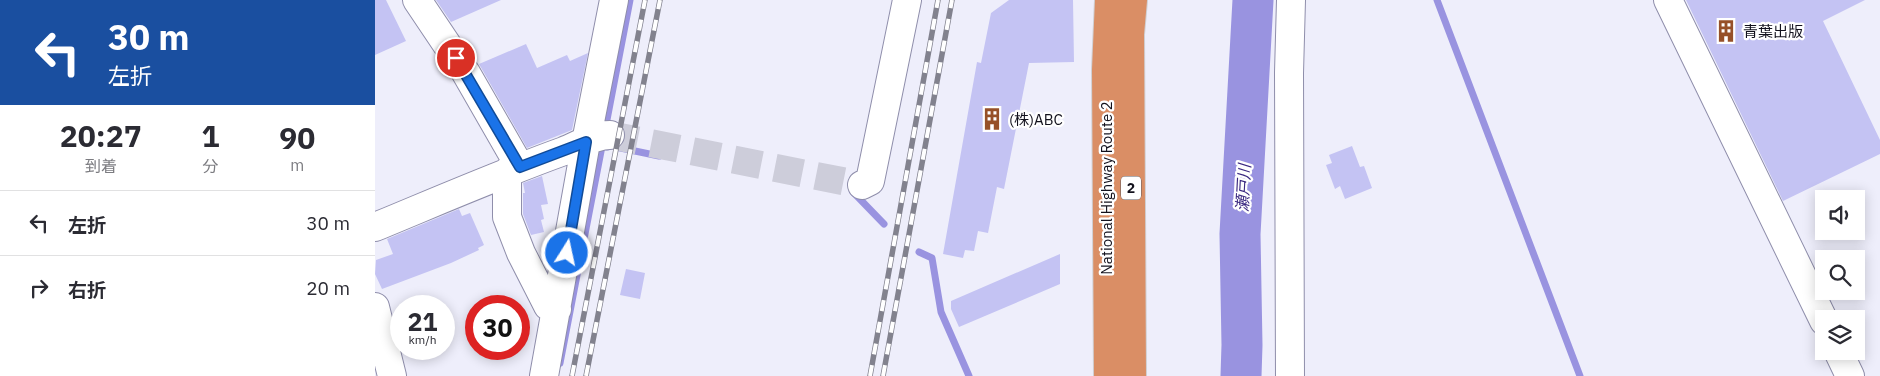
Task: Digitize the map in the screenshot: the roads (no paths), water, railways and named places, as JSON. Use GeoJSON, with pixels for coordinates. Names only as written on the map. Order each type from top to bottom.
{"type":"FeatureCollection","features":[{"type":"Feature","properties":{"kind":"highway","name":"National Highway Route 2"},"geometry":{"type":"LineString","coordinates":[[1107,376],[1106,70],[1109,0]]}},
{"type":"Feature","properties":{"kind":"highway","name":"National Highway Route 2"},"geometry":{"type":"LineString","coordinates":[[1132,376],[1130,34],[1133,0]]}},
{"type":"Feature","properties":{"kind":"street"},"geometry":{"type":"LineString","coordinates":[[417,0],[466,73],[513,169],[507,217],[521,253],[549,306],[557,309]]}},
{"type":"Feature","properties":{"kind":"street"},"geometry":{"type":"LineString","coordinates":[[544,376],[557,309],[599,137],[614,0]]}},
{"type":"Feature","properties":{"kind":"street"},"geometry":{"type":"LineString","coordinates":[[862,185],[870,181],[907,0]]}},
{"type":"Feature","properties":{"kind":"street"},"geometry":{"type":"LineString","coordinates":[[1290,376],[1289,73],[1291,0]]}},
{"type":"Feature","properties":{"kind":"street"},"geometry":{"type":"LineString","coordinates":[[1668,0],[1819,310]]}},
{"type":"Feature","properties":{"kind":"street"},"geometry":{"type":"LineString","coordinates":[[375,227],[513,169],[599,137]]}},
{"type":"Feature","properties":{"kind":"street"},"geometry":{"type":"LineString","coordinates":[[375,307],[392,376]]}},
{"type":"Feature","properties":{"kind":"street"},"geometry":{"type":"LineString","coordinates":[[1842,360],[1850,376]]}},
{"type":"Feature","properties":{"kind":"waterway"},"geometry":{"type":"LineString","coordinates":[[605,130],[630,0]]}},
{"type":"Feature","properties":{"kind":"waterway","name":"瀬戸川"},"geometry":{"type":"LineString","coordinates":[[1241,376],[1240,234],[1253,0]]}},
{"type":"Feature","properties":{"kind":"waterway"},"geometry":{"type":"LineString","coordinates":[[1437,0],[1580,376]]}},
{"type":"Feature","properties":{"kind":"waterway"},"geometry":{"type":"LineString","coordinates":[[560,363],[603,141]]}},
{"type":"Feature","properties":{"kind":"waterway"},"geometry":{"type":"LineString","coordinates":[[607,147],[611,146],[659,156]]}},
{"type":"Feature","properties":{"kind":"waterway"},"geometry":{"type":"LineString","coordinates":[[853,192],[884,224]]}},
{"type":"Feature","properties":{"kind":"waterway"},"geometry":{"type":"LineString","coordinates":[[919,252],[932,258],[941,312],[969,376]]}},
{"type":"Feature","properties":{"kind":"tunnel"},"geometry":{"type":"LineString","coordinates":[[610,135],[862,185]]}},
{"type":"Feature","properties":{"kind":"railway"},"geometry":{"type":"LineString","coordinates":[[572,376],[645,0]]}},
{"type":"Feature","properties":{"kind":"railway"},"geometry":{"type":"LineString","coordinates":[[586,376],[660,0]]}},
{"type":"Feature","properties":{"kind":"railway"},"geometry":{"type":"LineString","coordinates":[[870,376],[938,0]]}},
{"type":"Feature","properties":{"kind":"railway"},"geometry":{"type":"LineString","coordinates":[[883,376],[952,0]]}},
{"type":"Feature","properties":{"kind":"place","name":"青葉出版"},"geometry":{"type":"Point","coordinates":[1726,31]}},
{"type":"Feature","properties":{"kind":"place","name":"(株)ABC"},"geometry":{"type":"Point","coordinates":[992,119]}}]}
